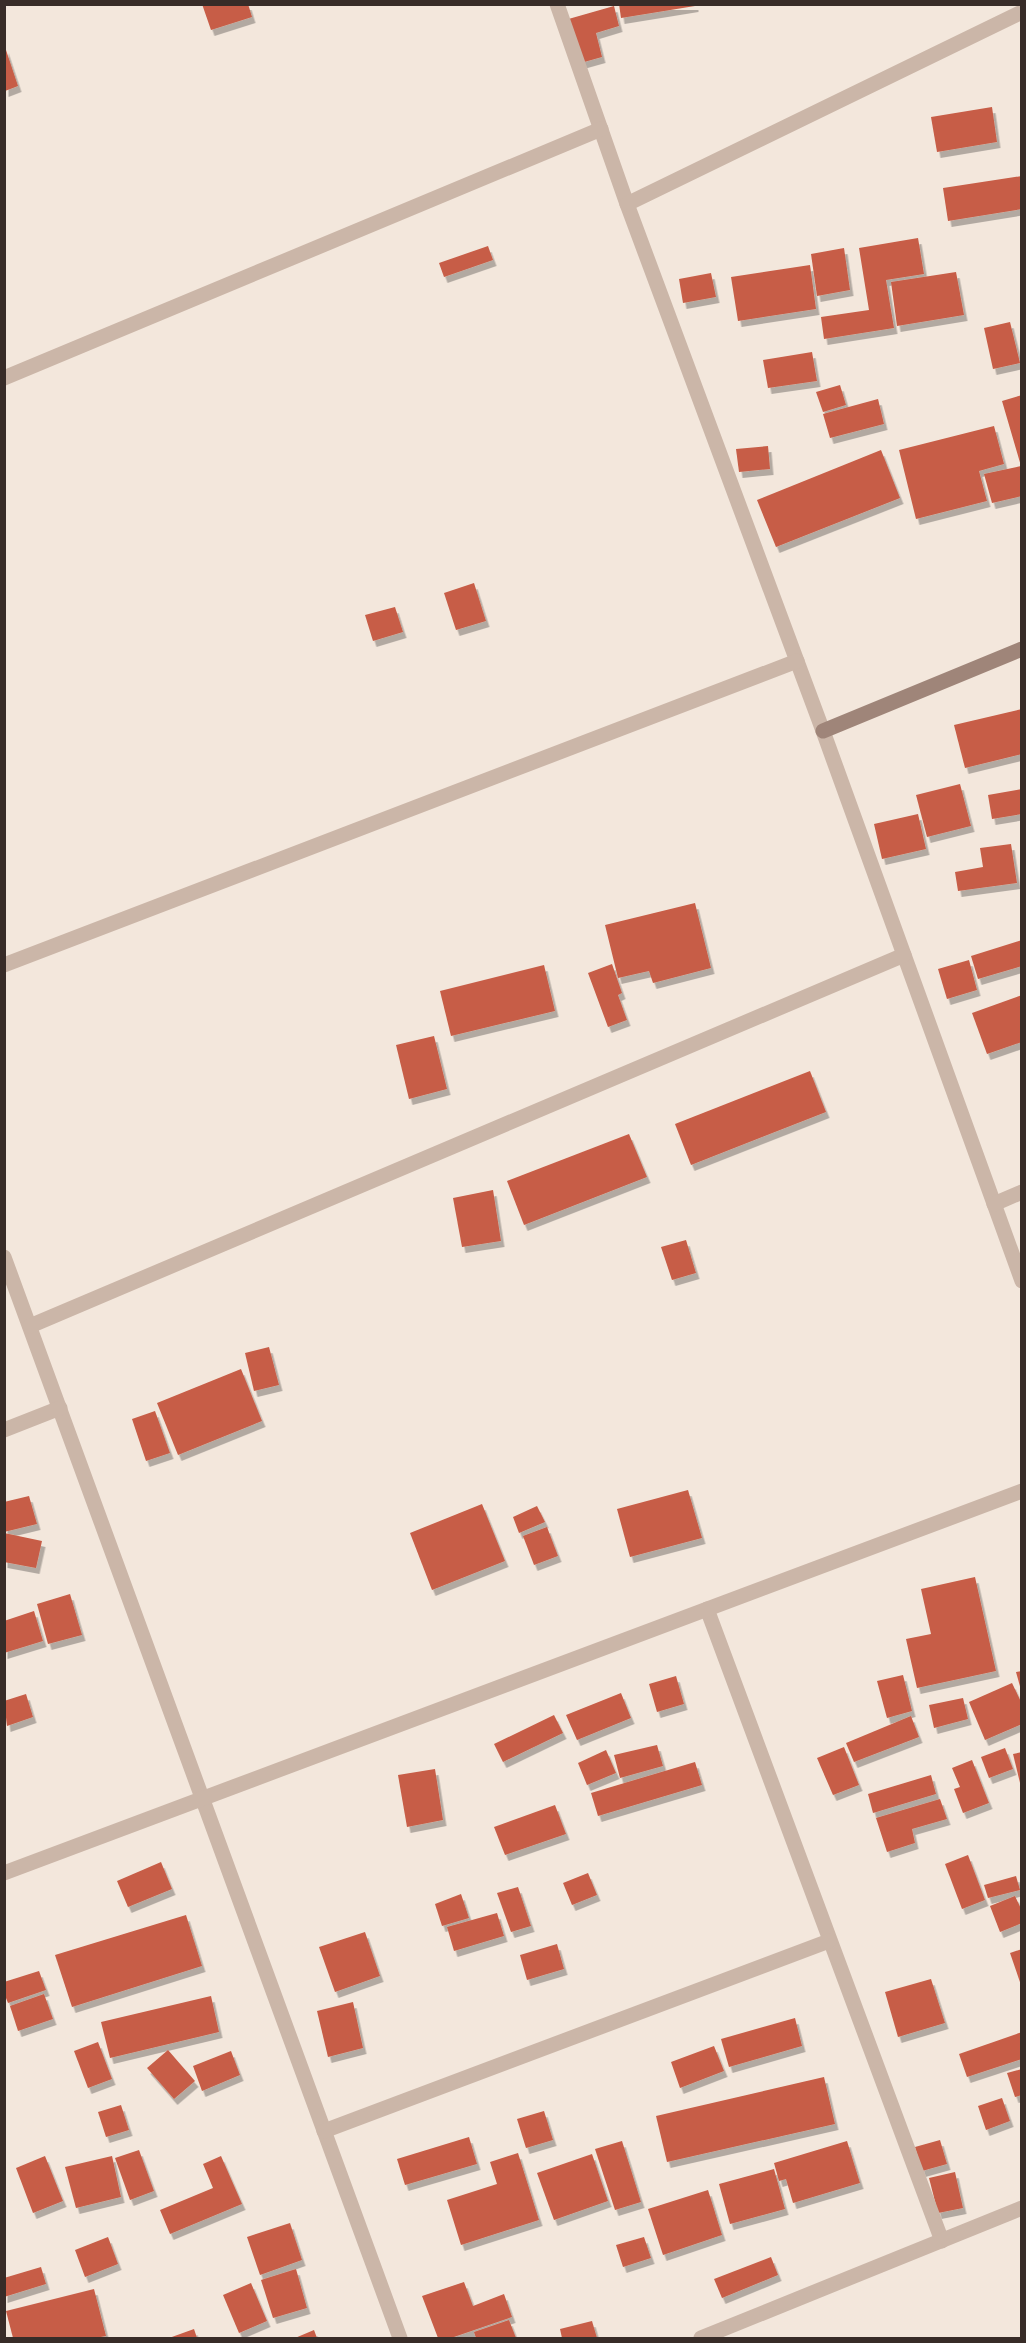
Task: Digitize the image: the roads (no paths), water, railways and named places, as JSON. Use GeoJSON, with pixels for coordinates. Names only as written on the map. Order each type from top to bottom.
{"type":"FeatureCollection","features":[{"type":"Feature","properties":{"kind":"street"},"geometry":{"type":"LineString","coordinates":[[557,4],[627,204],[823,731],[1022,1281]]}},
{"type":"Feature","properties":{"kind":"street"},"geometry":{"type":"LineString","coordinates":[[627,204],[1022,12]]}},
{"type":"Feature","properties":{"kind":"street"},"geometry":{"type":"LineString","coordinates":[[4,378],[601,129]]}},
{"type":"Feature","properties":{"kind":"street"},"geometry":{"type":"LineString","coordinates":[[823,731],[1022,649]]}},
{"type":"Feature","properties":{"kind":"street"},"geometry":{"type":"LineString","coordinates":[[4,965],[797,661]]}},
{"type":"Feature","properties":{"kind":"street"},"geometry":{"type":"LineString","coordinates":[[30,1326],[904,955]]}},
{"type":"Feature","properties":{"kind":"street"},"geometry":{"type":"LineString","coordinates":[[994,1204],[1022,1192]]}},
{"type":"Feature","properties":{"kind":"street"},"geometry":{"type":"LineString","coordinates":[[4,1257],[400,2338]]}},
{"type":"Feature","properties":{"kind":"street"},"geometry":{"type":"LineString","coordinates":[[4,1430],[60,1408]]}},
{"type":"Feature","properties":{"kind":"street"},"geometry":{"type":"LineString","coordinates":[[4,1873],[1022,1491]]}},
{"type":"Feature","properties":{"kind":"street"},"geometry":{"type":"LineString","coordinates":[[707,1609],[942,2241]]}},
{"type":"Feature","properties":{"kind":"street"},"geometry":{"type":"LineString","coordinates":[[324,2131],[829,1941]]}},
{"type":"Feature","properties":{"kind":"street"},"geometry":{"type":"LineString","coordinates":[[701,2338],[1022,2208]]}}]}
